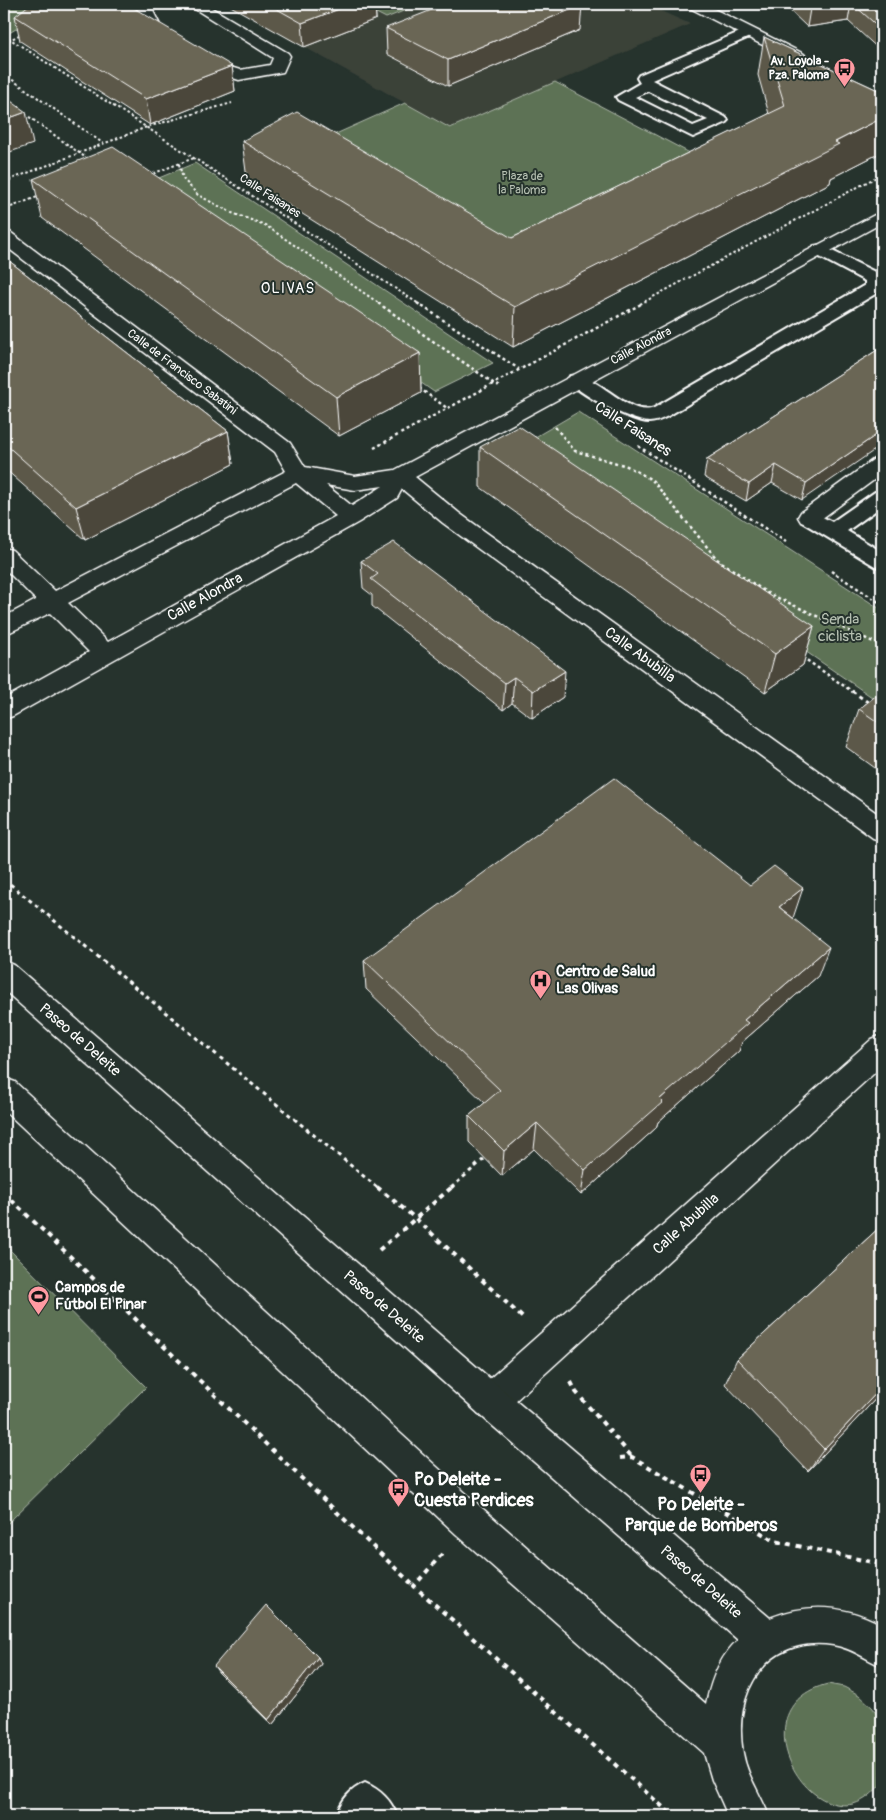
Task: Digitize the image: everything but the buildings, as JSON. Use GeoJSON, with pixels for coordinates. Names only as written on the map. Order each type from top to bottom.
{"type":"FeatureCollection","features":[{"type":"Feature","properties":{"kind":"street"},"geometry":{"type":"LineString","coordinates":[[153,4],[145,10],[154,30],[208,65],[239,75],[277,69],[282,56],[195,4]]}},
{"type":"Feature","properties":{"kind":"street"},"geometry":{"type":"LineString","coordinates":[[693,4],[816,66]]}},
{"type":"Feature","properties":{"kind":"street","name":"Calle Alondra"},"geometry":{"type":"LineString","coordinates":[[298,473],[355,483],[400,476],[882,216]]}},
{"type":"Feature","properties":{"kind":"street","name":"Calle de Francisco Sabatini"},"geometry":{"type":"LineString","coordinates":[[4,236],[283,448],[298,473],[351,517]]}},
{"type":"Feature","properties":{"kind":"street"},"geometry":{"type":"LineString","coordinates":[[809,517],[882,464]]}},
{"type":"Feature","properties":{"kind":"street"},"geometry":{"type":"LineString","coordinates":[[4,627],[298,473]]}},
{"type":"Feature","properties":{"kind":"street","name":"Calle Alondra"},"geometry":{"type":"LineString","coordinates":[[4,710],[351,517],[389,493],[400,476]]}},
{"type":"Feature","properties":{"kind":"street","name":"Calle Abubilla"},"geometry":{"type":"LineString","coordinates":[[400,476],[451,518],[882,831]]}},
{"type":"Feature","properties":{"kind":"street"},"geometry":{"type":"LineString","coordinates":[[4,555],[105,653]]}},
{"type":"Feature","properties":{"kind":"street","name":"Paseo de Deleite"},"geometry":{"type":"LineString","coordinates":[[4,973],[490,1401],[766,1639]]}},
{"type":"Feature","properties":{"kind":"street","name":"Calle Abubilla"},"geometry":{"type":"LineString","coordinates":[[490,1401],[882,1048]]}},
{"type":"Feature","properties":{"kind":"street"},"geometry":{"type":"LineString","coordinates":[[4,1092],[462,1514],[722,1743]]}},
{"type":"Feature","properties":{"kind":"street"},"geometry":{"type":"LineString","coordinates":[[749,1816],[732,1786],[722,1743],[725,1701],[740,1664],[766,1639],[798,1626],[833,1624],[878,1638]]}},
{"type":"Feature","properties":{"kind":"lane"},"geometry":{"type":"LineString","coordinates":[[648,85],[623,97],[693,132],[720,120],[648,85],[644,78],[749,32]]}},
{"type":"Feature","properties":{"kind":"lane"},"geometry":{"type":"LineString","coordinates":[[578,380],[616,404],[650,416],[661,412],[871,289],[875,284],[871,277],[820,250]]}},
{"type":"Feature","properties":{"kind":"lane"},"geometry":{"type":"LineString","coordinates":[[833,531],[882,497]]}},
{"type":"Feature","properties":{"kind":"lane"},"geometry":{"type":"LineString","coordinates":[[809,517],[882,561]]}},
{"type":"Feature","properties":{"kind":"lane"},"geometry":{"type":"LineString","coordinates":[[354,1816],[365,1802],[380,1816]]}},
{"type":"Feature","properties":{"kind":"path"},"geometry":{"type":"LineString","coordinates":[[4,43],[26,31]]}},
{"type":"Feature","properties":{"kind":"path","name":"Calle Faisanes"},"geometry":{"type":"LineString","coordinates":[[4,35],[195,157],[519,369]]}},
{"type":"Feature","properties":{"kind":"path"},"geometry":{"type":"LineString","coordinates":[[4,182],[147,127],[275,92],[277,69]]}},
{"type":"Feature","properties":{"kind":"path"},"geometry":{"type":"LineString","coordinates":[[4,74],[104,144]]}},
{"type":"Feature","properties":{"kind":"path"},"geometry":{"type":"LineString","coordinates":[[19,110],[92,162]]}},
{"type":"Feature","properties":{"kind":"path"},"geometry":{"type":"LineString","coordinates":[[143,178],[195,157]]}},
{"type":"Feature","properties":{"kind":"path"},"geometry":{"type":"LineString","coordinates":[[179,164],[183,179],[203,198],[238,218],[265,224],[555,426],[575,451],[627,466],[652,480],[717,560],[767,592],[882,646]]}},
{"type":"Feature","properties":{"kind":"path"},"geometry":{"type":"LineString","coordinates":[[372,449],[882,174]]}},
{"type":"Feature","properties":{"kind":"path"},"geometry":{"type":"LineString","coordinates":[[4,210],[46,194]]}},
{"type":"Feature","properties":{"kind":"path"},"geometry":{"type":"LineString","coordinates":[[417,387],[446,408]]}},
{"type":"Feature","properties":{"kind":"path","name":"Calle Faisanes"},"geometry":{"type":"LineString","coordinates":[[636,444],[792,545]]}},
{"type":"Feature","properties":{"kind":"path"},"geometry":{"type":"LineString","coordinates":[[825,566],[882,604]]}},
{"type":"Feature","properties":{"kind":"path"},"geometry":{"type":"LineString","coordinates":[[802,656],[874,706]]}},
{"type":"Feature","properties":{"kind":"path"},"geometry":{"type":"LineString","coordinates":[[4,879],[415,1218],[552,1344],[576,1392],[632,1457],[775,1541],[876,1563],[882,1560]]}},
{"type":"Feature","properties":{"kind":"path"},"geometry":{"type":"LineString","coordinates":[[349,1276],[484,1159]]}},
{"type":"Feature","properties":{"kind":"path"},"geometry":{"type":"LineString","coordinates":[[4,1193],[414,1586],[673,1816]]}},
{"type":"Feature","properties":{"kind":"path"},"geometry":{"type":"LineString","coordinates":[[568,1467],[632,1457]]}},
{"type":"Feature","properties":{"kind":"path"},"geometry":{"type":"LineString","coordinates":[[414,1586],[442,1553]]}},
{"type":"Feature","properties":{"kind":"shaded area"},"geometry":{"type":"Polygon","coordinates":[[[227,4],[645,4],[690,24],[450,128],[227,4]]]}},
{"type":"Feature","properties":{"kind":"green space"},"geometry":{"type":"Polygon","coordinates":[[[4,4],[46,4],[33,19],[4,36],[4,4]]]}},
{"type":"Feature","properties":{"kind":"green space"},"geometry":{"type":"Polygon","coordinates":[[[359,4],[421,4],[386,18],[359,4]]]}},
{"type":"Feature","properties":{"kind":"green space","name":"Plaza de la Paloma"},"geometry":{"type":"Polygon","coordinates":[[[555,82],[724,171],[510,277],[300,150],[405,103],[450,128],[555,82]]]}},
{"type":"Feature","properties":{"kind":"green space"},"geometry":{"type":"Polygon","coordinates":[[[195,163],[493,363],[434,392],[142,185],[195,163]]]}},
{"type":"Feature","properties":{"kind":"green space","name":"Senda ciclista"},"geometry":{"type":"Polygon","coordinates":[[[578,412],[882,610],[882,704],[513,450],[578,412]]]}},
{"type":"Feature","properties":{"kind":"green space","name":"Campos de Fútbol El Pinar"},"geometry":{"type":"Polygon","coordinates":[[[4,1244],[146,1387],[4,1527],[4,1244]]]}},
{"type":"Feature","properties":{"kind":"green space"},"geometry":{"type":"Polygon","coordinates":[[[828,1684],[844,1687],[859,1695],[873,1708],[882,1724],[881,1784],[861,1801],[853,1804],[832,1803],[814,1793],[798,1777],[788,1756],[784,1734],[789,1713],[803,1695],[828,1684]]]}},
{"type":"Feature","properties":{"kind":"place","name":"Av. Loyola - Pza. Paloma"},"geometry":{"type":"Point","coordinates":[845,87]}},
{"type":"Feature","properties":{"kind":"place","name":"Centro de Salud Las Olivas"},"geometry":{"type":"Point","coordinates":[540,999]}},
{"type":"Feature","properties":{"kind":"place","name":"Campos de Fútbol El Pinar"},"geometry":{"type":"Point","coordinates":[39,1315]}},
{"type":"Feature","properties":{"kind":"place","name":"Pº Deleite - Parque de Bomberos"},"geometry":{"type":"Point","coordinates":[701,1493]}},
{"type":"Feature","properties":{"kind":"place","name":"Pº Deleite - Cuesta Perdices"},"geometry":{"type":"Point","coordinates":[398,1508]}},
{"type":"Feature","properties":{"kind":"district","name":"OLIVAS"},"geometry":{"type":"Point","coordinates":[288,288]}}]}
